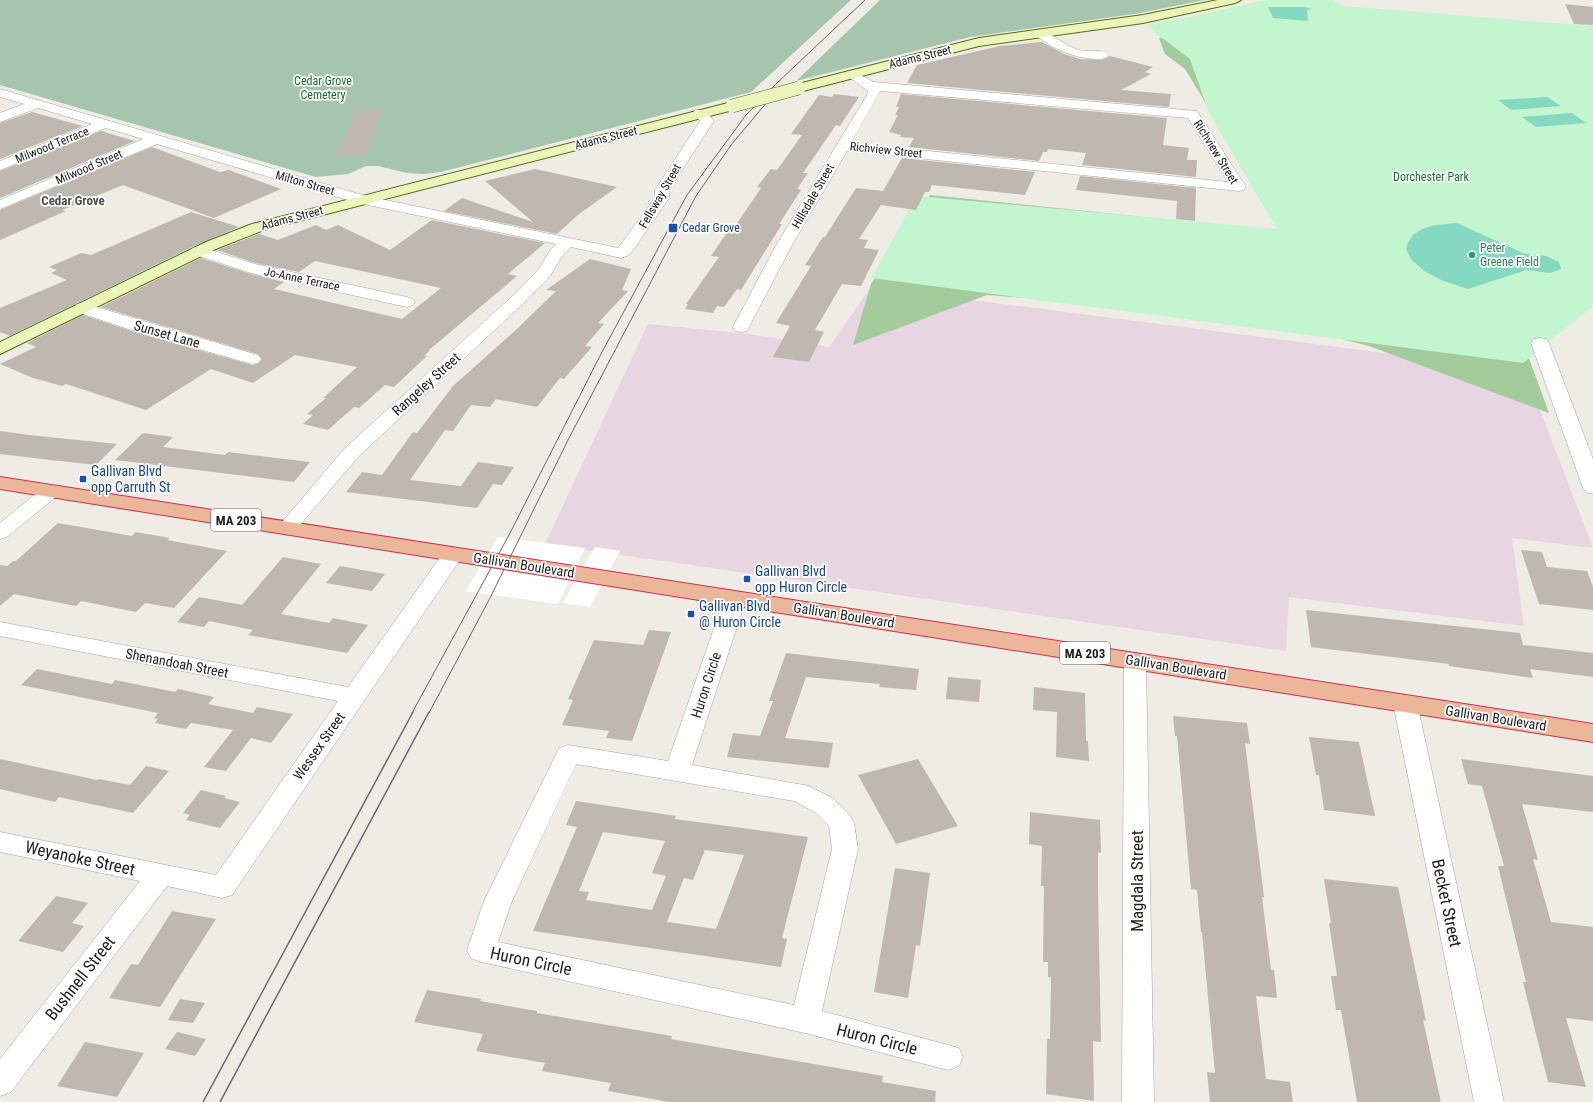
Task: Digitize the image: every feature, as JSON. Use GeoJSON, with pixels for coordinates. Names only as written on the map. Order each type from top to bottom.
{"type":"FeatureCollection","features":[{"type":"Feature","properties":{"kind":"highway","name":"Gallivan Boulevard"},"geometry":{"type":"LineString","coordinates":[[0,483],[1593,733]]}},
{"type":"Feature","properties":{"kind":"main road","name":"Adams Street"},"geometry":{"type":"LineString","coordinates":[[0,349],[198,251],[258,227],[979,42],[1143,19],[1235,0]]}},
{"type":"Feature","properties":{"kind":"street"},"geometry":{"type":"LineString","coordinates":[[1039,33],[1058,47],[1067,51],[1084,55],[1103,55]]}},
{"type":"Feature","properties":{"kind":"street"},"geometry":{"type":"LineString","coordinates":[[852,75],[871,86]]}},
{"type":"Feature","properties":{"kind":"street","name":"Hillsdale Street"},"geometry":{"type":"LineString","coordinates":[[741,327],[783,248],[873,95],[874,90],[871,86]]}},
{"type":"Feature","properties":{"kind":"street","name":"Richview Street"},"geometry":{"type":"LineString","coordinates":[[842,146],[1239,187],[1192,114],[871,86]]}},
{"type":"Feature","properties":{"kind":"street","name":"Milton Street"},"geometry":{"type":"LineString","coordinates":[[0,92],[363,200],[616,252]]}},
{"type":"Feature","properties":{"kind":"street"},"geometry":{"type":"LineString","coordinates":[[0,118],[37,104]]}},
{"type":"Feature","properties":{"kind":"street","name":"Fellsway Street"},"geometry":{"type":"LineString","coordinates":[[616,252],[621,253],[627,249],[662,198],[662,190],[707,121],[700,113]]}},
{"type":"Feature","properties":{"kind":"street","name":"Milwood Terrace"},"geometry":{"type":"LineString","coordinates":[[0,166],[105,124]]}},
{"type":"Feature","properties":{"kind":"street","name":"Milwood Street"},"geometry":{"type":"LineString","coordinates":[[0,205],[156,139]]}},
{"type":"Feature","properties":{"kind":"street","name":"Rangeley Street"},"geometry":{"type":"LineString","coordinates":[[287,528],[352,452],[523,295],[544,273],[557,252],[567,243]]}},
{"type":"Feature","properties":{"kind":"street","name":"Jo-Anne Terrace"},"geometry":{"type":"LineString","coordinates":[[198,251],[251,268],[407,302]]}},
{"type":"Feature","properties":{"kind":"street","name":"Sunset Lane"},"geometry":{"type":"LineString","coordinates":[[83,308],[141,327],[252,359]]}},
{"type":"Feature","properties":{"kind":"street"},"geometry":{"type":"LineString","coordinates":[[1540,343],[1590,469],[1593,488]]}},
{"type":"Feature","properties":{"kind":"street"},"geometry":{"type":"LineString","coordinates":[[0,533],[51,491]]}},
{"type":"Feature","properties":{"kind":"street","name":"Wessex Street"},"geometry":{"type":"LineString","coordinates":[[160,875],[222,887],[353,696],[453,554]]}},
{"type":"Feature","properties":{"kind":"street","name":"Huron Circle"},"geometry":{"type":"LineString","coordinates":[[677,772],[736,598]]}},
{"type":"Feature","properties":{"kind":"street","name":"Shenandoah Street"},"geometry":{"type":"LineString","coordinates":[[0,629],[63,640],[199,668],[353,696]]}},
{"type":"Feature","properties":{"kind":"street","name":"Magdala Street"},"geometry":{"type":"LineString","coordinates":[[1135,661],[1138,1102]]}},
{"type":"Feature","properties":{"kind":"street","name":"Becket Street"},"geometry":{"type":"LineString","coordinates":[[1405,703],[1488,1102]]}},
{"type":"Feature","properties":{"kind":"street","name":"Huron Circle"},"geometry":{"type":"LineString","coordinates":[[805,1020],[845,849],[841,823],[825,806],[800,793],[568,754],[498,901],[481,950],[805,1020],[948,1057]]}},
{"type":"Feature","properties":{"kind":"street","name":"Weyanoke Street"},"geometry":{"type":"LineString","coordinates":[[0,842],[160,875]]}},
{"type":"Feature","properties":{"kind":"street","name":"Bushnell Street"},"geometry":{"type":"LineString","coordinates":[[0,1082],[160,875]]}},
{"type":"Feature","properties":{"kind":"shaded area"},"geometry":{"type":"Polygon","coordinates":[[[871,287],[1525,371],[1593,548],[1512,538],[1524,626],[1289,597],[1286,651],[545,544],[648,324],[749,334],[829,347],[871,287]]]}},
{"type":"Feature","properties":{"kind":"green space","name":"Cedar Grove Cemetery"},"geometry":{"type":"Polygon","coordinates":[[[0,0],[851,0],[751,92],[441,172],[423,174],[407,173],[378,166],[366,166],[348,174],[316,177],[0,85],[0,0]]]}},
{"type":"Feature","properties":{"kind":"green space"},"geometry":{"type":"Polygon","coordinates":[[[880,0],[1205,0],[1134,14],[970,37],[796,81],[880,0]]]}},
{"type":"Feature","properties":{"kind":"green space","name":"Dorchester Park"},"geometry":{"type":"Polygon","coordinates":[[[1266,0],[1333,0],[1343,6],[1593,26],[1593,306],[1523,363],[871,278],[917,196],[1277,229],[1209,113],[1190,59],[1145,25],[1266,0]]]}},
{"type":"Feature","properties":{"kind":"green space"},"geometry":{"type":"Polygon","coordinates":[[[1268,7],[1304,7],[1312,9],[1307,10],[1308,21],[1273,18],[1268,7]]]}},
{"type":"Feature","properties":{"kind":"green space"},"geometry":{"type":"Polygon","coordinates":[[[1179,34],[1519,331],[1549,413],[1369,346],[1250,316],[987,295],[853,345],[871,284],[930,195],[1279,231],[1185,69],[1165,54],[1159,38],[1179,34]]]}},
{"type":"Feature","properties":{"kind":"green space"},"geometry":{"type":"Polygon","coordinates":[[[1547,97],[1561,106],[1511,110],[1498,100],[1547,97]]]}},
{"type":"Feature","properties":{"kind":"green space"},"geometry":{"type":"Polygon","coordinates":[[[1572,113],[1586,123],[1536,127],[1522,117],[1572,113]]]}},
{"type":"Feature","properties":{"kind":"green space","name":"Peter Greene Field"},"geometry":{"type":"Polygon","coordinates":[[[1457,223],[1523,253],[1546,256],[1559,262],[1561,269],[1550,273],[1527,270],[1468,289],[1443,281],[1424,271],[1411,259],[1406,249],[1409,241],[1419,231],[1433,226],[1457,223]]]}},
{"type":"Feature","properties":{"kind":"pier"},"geometry":{"type":"Polygon","coordinates":[[[498,537],[585,548],[558,604],[466,591],[498,537]]]}},
{"type":"Feature","properties":{"kind":"pier"},"geometry":{"type":"Polygon","coordinates":[[[595,547],[620,551],[590,607],[563,603],[595,547]]]}},
{"type":"Feature","properties":{"kind":"building"},"geometry":{"type":"Polygon","coordinates":[[[1565,4],[1593,7],[1593,25],[1574,24],[1565,4]]]}},
{"type":"Feature","properties":{"kind":"building"},"geometry":{"type":"Polygon","coordinates":[[[1042,42],[1064,54],[1080,59],[1101,60],[1110,56],[1153,67],[1145,72],[1151,74],[1121,90],[1171,94],[1169,107],[907,83],[917,65],[1000,46],[1042,42]]]}},
{"type":"Feature","properties":{"kind":"building"},"geometry":{"type":"Polygon","coordinates":[[[834,94],[859,97],[840,126],[836,125],[803,173],[808,173],[797,189],[801,190],[779,224],[782,224],[741,290],[737,289],[724,307],[717,306],[713,313],[685,309],[688,304],[686,304],[719,257],[711,256],[728,231],[731,232],[761,188],[757,187],[771,169],[777,170],[802,135],[791,134],[819,95],[832,97],[834,94]]]}},
{"type":"Feature","properties":{"kind":"building"},"geometry":{"type":"Polygon","coordinates":[[[901,94],[1167,118],[1163,145],[1189,148],[1187,160],[1197,160],[1196,177],[1082,165],[1086,153],[1048,149],[1047,152],[1043,152],[1039,161],[909,147],[914,138],[900,137],[901,135],[889,132],[898,115],[895,115],[899,107],[896,107],[901,94]]]}},
{"type":"Feature","properties":{"kind":"building"},"geometry":{"type":"Polygon","coordinates":[[[381,109],[380,112],[382,112],[365,155],[335,156],[356,110],[381,109]]]}},
{"type":"Feature","properties":{"kind":"building"},"geometry":{"type":"Polygon","coordinates":[[[32,112],[83,126],[0,159],[0,123],[32,112]]]}},
{"type":"Feature","properties":{"kind":"building"},"geometry":{"type":"Polygon","coordinates":[[[101,131],[135,141],[0,198],[0,171],[101,131]]]}},
{"type":"Feature","properties":{"kind":"building"},"geometry":{"type":"Polygon","coordinates":[[[152,147],[220,172],[229,170],[281,189],[214,218],[123,185],[62,210],[66,211],[0,240],[0,210],[152,147]]]}},
{"type":"Feature","properties":{"kind":"building"},"geometry":{"type":"Polygon","coordinates":[[[902,158],[1035,172],[1025,195],[932,185],[929,192],[925,192],[916,210],[881,205],[859,239],[868,240],[864,248],[879,250],[861,286],[842,284],[815,330],[824,332],[809,362],[773,357],[790,326],[776,323],[811,266],[805,265],[823,237],[825,237],[856,188],[883,191],[902,158]]]}},
{"type":"Feature","properties":{"kind":"building"},"geometry":{"type":"Polygon","coordinates":[[[535,169],[617,187],[579,214],[557,234],[444,211],[462,198],[533,222],[485,181],[535,169]]]}},
{"type":"Feature","properties":{"kind":"building"},"geometry":{"type":"Polygon","coordinates":[[[1080,176],[1196,188],[1195,221],[1176,219],[1177,201],[1076,190],[1080,176]]]}},
{"type":"Feature","properties":{"kind":"building"},"geometry":{"type":"Polygon","coordinates":[[[191,212],[239,227],[192,247],[10,336],[0,332],[0,308],[67,280],[51,273],[57,270],[49,267],[81,253],[91,255],[191,212]]]}},
{"type":"Feature","properties":{"kind":"building"},"geometry":{"type":"Polygon","coordinates":[[[432,220],[545,243],[508,274],[517,276],[429,350],[424,356],[427,356],[394,387],[385,385],[359,408],[354,407],[328,430],[303,424],[313,415],[307,414],[326,398],[323,398],[357,367],[295,355],[253,383],[211,369],[146,410],[66,384],[62,386],[33,378],[0,364],[36,347],[27,343],[83,315],[125,329],[252,365],[258,364],[262,359],[258,354],[101,307],[201,258],[251,274],[284,282],[274,289],[402,319],[441,288],[315,261],[299,272],[255,263],[217,250],[259,234],[278,240],[316,225],[326,230],[338,225],[390,250],[432,220]]]}},
{"type":"Feature","properties":{"kind":"building"},"geometry":{"type":"Polygon","coordinates":[[[590,259],[631,269],[622,290],[628,291],[598,323],[604,324],[585,346],[592,347],[564,379],[560,378],[537,407],[496,399],[490,407],[471,405],[453,431],[445,430],[410,480],[461,486],[478,462],[514,467],[502,485],[493,484],[477,508],[346,492],[362,472],[382,475],[413,432],[417,433],[453,386],[517,329],[556,291],[546,290],[590,259]]]}},
{"type":"Feature","properties":{"kind":"building"},"geometry":{"type":"Polygon","coordinates":[[[0,431],[117,444],[96,465],[42,459],[0,454],[0,431]]]}},
{"type":"Feature","properties":{"kind":"building"},"geometry":{"type":"Polygon","coordinates":[[[143,433],[173,437],[163,447],[225,455],[228,452],[310,462],[294,482],[115,460],[143,433]]]}},
{"type":"Feature","properties":{"kind":"building"},"geometry":{"type":"Polygon","coordinates":[[[58,523],[132,536],[136,532],[170,538],[167,540],[227,551],[174,608],[145,603],[136,612],[81,601],[76,606],[14,594],[0,606],[0,565],[7,566],[13,561],[16,561],[58,523]]]}},
{"type":"Feature","properties":{"kind":"building"},"geometry":{"type":"Polygon","coordinates":[[[1521,550],[1542,552],[1547,567],[1587,571],[1593,587],[1593,610],[1539,604],[1521,550]]]}},
{"type":"Feature","properties":{"kind":"building"},"geometry":{"type":"Polygon","coordinates":[[[283,557],[321,564],[281,614],[329,623],[333,618],[368,625],[347,653],[248,635],[253,630],[209,621],[204,627],[177,622],[199,597],[242,605],[283,557]]]}},
{"type":"Feature","properties":{"kind":"building"},"geometry":{"type":"Polygon","coordinates":[[[340,566],[385,574],[372,591],[326,583],[340,566]]]}},
{"type":"Feature","properties":{"kind":"building"},"geometry":{"type":"Polygon","coordinates":[[[1306,610],[1520,633],[1523,645],[1593,653],[1593,677],[1530,669],[1533,678],[1449,666],[1449,664],[1311,647],[1306,610]]]}},
{"type":"Feature","properties":{"kind":"building"},"geometry":{"type":"Polygon","coordinates":[[[649,630],[671,632],[632,741],[606,738],[609,731],[562,725],[573,700],[568,699],[594,640],[643,645],[649,630]]]}},
{"type":"Feature","properties":{"kind":"building"},"geometry":{"type":"Polygon","coordinates":[[[786,653],[919,669],[916,690],[879,687],[880,684],[806,677],[785,738],[833,743],[829,768],[727,757],[733,733],[760,736],[773,701],[769,701],[786,653]]]}},
{"type":"Feature","properties":{"kind":"building"},"geometry":{"type":"Polygon","coordinates":[[[37,669],[112,684],[115,680],[175,692],[178,689],[214,697],[208,704],[253,713],[257,707],[293,714],[271,743],[251,738],[226,771],[204,767],[233,730],[191,723],[186,729],[155,723],[158,719],[154,718],[158,713],[21,685],[37,669]]]}},
{"type":"Feature","properties":{"kind":"building"},"geometry":{"type":"Polygon","coordinates":[[[948,677],[981,680],[979,702],[946,699],[948,677]]]}},
{"type":"Feature","properties":{"kind":"building"},"geometry":{"type":"Polygon","coordinates":[[[1034,687],[1085,693],[1086,741],[1088,741],[1089,761],[1056,757],[1057,712],[1033,710],[1034,687]]]}},
{"type":"Feature","properties":{"kind":"building"},"geometry":{"type":"Polygon","coordinates":[[[1173,716],[1247,723],[1250,744],[1245,743],[1264,897],[1262,897],[1271,970],[1274,970],[1277,998],[1256,996],[1266,1079],[1290,1082],[1293,1102],[1210,1102],[1207,1072],[1215,1073],[1202,932],[1197,890],[1191,889],[1177,736],[1175,736],[1173,716]]]}},
{"type":"Feature","properties":{"kind":"building"},"geometry":{"type":"Polygon","coordinates":[[[1309,737],[1359,742],[1375,816],[1324,810],[1319,775],[1316,775],[1309,737]]]}},
{"type":"Feature","properties":{"kind":"building"},"geometry":{"type":"Polygon","coordinates":[[[0,759],[97,780],[99,779],[130,785],[146,766],[169,771],[133,813],[59,797],[55,802],[0,789],[0,759]]]}},
{"type":"Feature","properties":{"kind":"building"},"geometry":{"type":"Polygon","coordinates":[[[918,759],[958,826],[896,844],[858,775],[918,759]]]}},
{"type":"Feature","properties":{"kind":"building"},"geometry":{"type":"Polygon","coordinates":[[[1461,759],[1593,776],[1593,812],[1522,804],[1538,860],[1533,859],[1551,922],[1593,927],[1593,1021],[1566,1018],[1586,1087],[1548,1082],[1523,982],[1526,982],[1498,866],[1504,866],[1482,786],[1468,784],[1461,759]]]}},
{"type":"Feature","properties":{"kind":"building"},"geometry":{"type":"Polygon","coordinates":[[[201,790],[226,796],[224,798],[240,802],[220,828],[186,820],[190,815],[183,813],[201,790]]]}},
{"type":"Feature","properties":{"kind":"building"},"geometry":{"type":"Polygon","coordinates":[[[576,801],[676,816],[675,819],[808,837],[782,938],[787,939],[781,967],[533,931],[577,827],[566,825],[576,801]],[[603,832],[579,891],[589,892],[586,900],[652,910],[666,876],[652,873],[665,841],[603,832]],[[705,850],[693,880],[684,878],[667,922],[716,929],[744,855],[705,850]]]}},
{"type":"Feature","properties":{"kind":"building"},"geometry":{"type":"Polygon","coordinates":[[[1030,812],[1100,820],[1101,853],[1098,852],[1098,893],[1101,1042],[1093,1041],[1094,1101],[1046,1094],[1047,1039],[1050,1039],[1051,977],[1048,977],[1048,962],[1043,962],[1044,886],[1041,886],[1042,846],[1029,844],[1030,812]]]}},
{"type":"Feature","properties":{"kind":"building"},"geometry":{"type":"Polygon","coordinates":[[[895,868],[930,873],[920,946],[916,945],[908,998],[874,992],[895,868]]]}},
{"type":"Feature","properties":{"kind":"building"},"geometry":{"type":"Polygon","coordinates":[[[1324,879],[1398,887],[1426,1021],[1423,1020],[1441,1102],[1357,1102],[1341,1010],[1336,1010],[1331,976],[1337,976],[1324,879]]]}},
{"type":"Feature","properties":{"kind":"building"},"geometry":{"type":"Polygon","coordinates":[[[56,896],[88,903],[72,923],[84,926],[63,952],[18,941],[56,896]]]}},
{"type":"Feature","properties":{"kind":"building"},"geometry":{"type":"Polygon","coordinates":[[[172,911],[216,919],[160,1007],[109,998],[131,964],[138,965],[172,911]]]}},
{"type":"Feature","properties":{"kind":"building"},"geometry":{"type":"Polygon","coordinates":[[[427,990],[481,999],[480,1001],[537,1011],[537,1013],[672,1036],[671,1039],[883,1076],[882,1082],[936,1091],[935,1102],[669,1102],[608,1091],[611,1083],[542,1071],[545,1063],[476,1051],[483,1034],[414,1022],[427,990]]]}},
{"type":"Feature","properties":{"kind":"building"},"geometry":{"type":"Polygon","coordinates":[[[180,999],[205,1003],[193,1023],[168,1020],[180,999]]]}},
{"type":"Feature","properties":{"kind":"building"},"geometry":{"type":"Polygon","coordinates":[[[177,1032],[206,1039],[195,1056],[165,1049],[177,1032]]]}},
{"type":"Feature","properties":{"kind":"building"},"geometry":{"type":"Polygon","coordinates":[[[85,1042],[144,1053],[117,1097],[57,1086],[85,1042]]]}},
{"type":"Feature","properties":{"kind":"tram line"},"geometry":{"type":"LineString","coordinates":[[412,713],[509,535],[603,350],[687,195],[746,115],[777,83],[865,0]]}},
{"type":"Feature","properties":{"kind":"tram line"},"geometry":{"type":"LineString","coordinates":[[429,713],[490,598],[569,438],[696,196],[731,145],[773,95]]}},
{"type":"Feature","properties":{"kind":"tram line"},"geometry":{"type":"LineString","coordinates":[[203,1102],[413,712]]}},
{"type":"Feature","properties":{"kind":"tram line"},"geometry":{"type":"LineString","coordinates":[[220,1102],[429,712]]}},
{"type":"Feature","properties":{"kind":"place","name":"Cedar Grove"},"geometry":{"type":"Point","coordinates":[673,228]}},
{"type":"Feature","properties":{"kind":"place","name":"Peter Greene Field"},"geometry":{"type":"Point","coordinates":[1472,255]}},
{"type":"Feature","properties":{"kind":"place","name":"Gallivan Blvd opp Carruth St"},"geometry":{"type":"Point","coordinates":[83,479]}},
{"type":"Feature","properties":{"kind":"place","name":"Gallivan Blvd opp Huron Circle"},"geometry":{"type":"Point","coordinates":[747,579]}},
{"type":"Feature","properties":{"kind":"place","name":"Gallivan Blvd @ Huron Circle"},"geometry":{"type":"Point","coordinates":[691,614]}},
{"type":"Feature","properties":{"kind":"district","name":"Cedar Grove"},"geometry":{"type":"Point","coordinates":[73,200]}}]}
